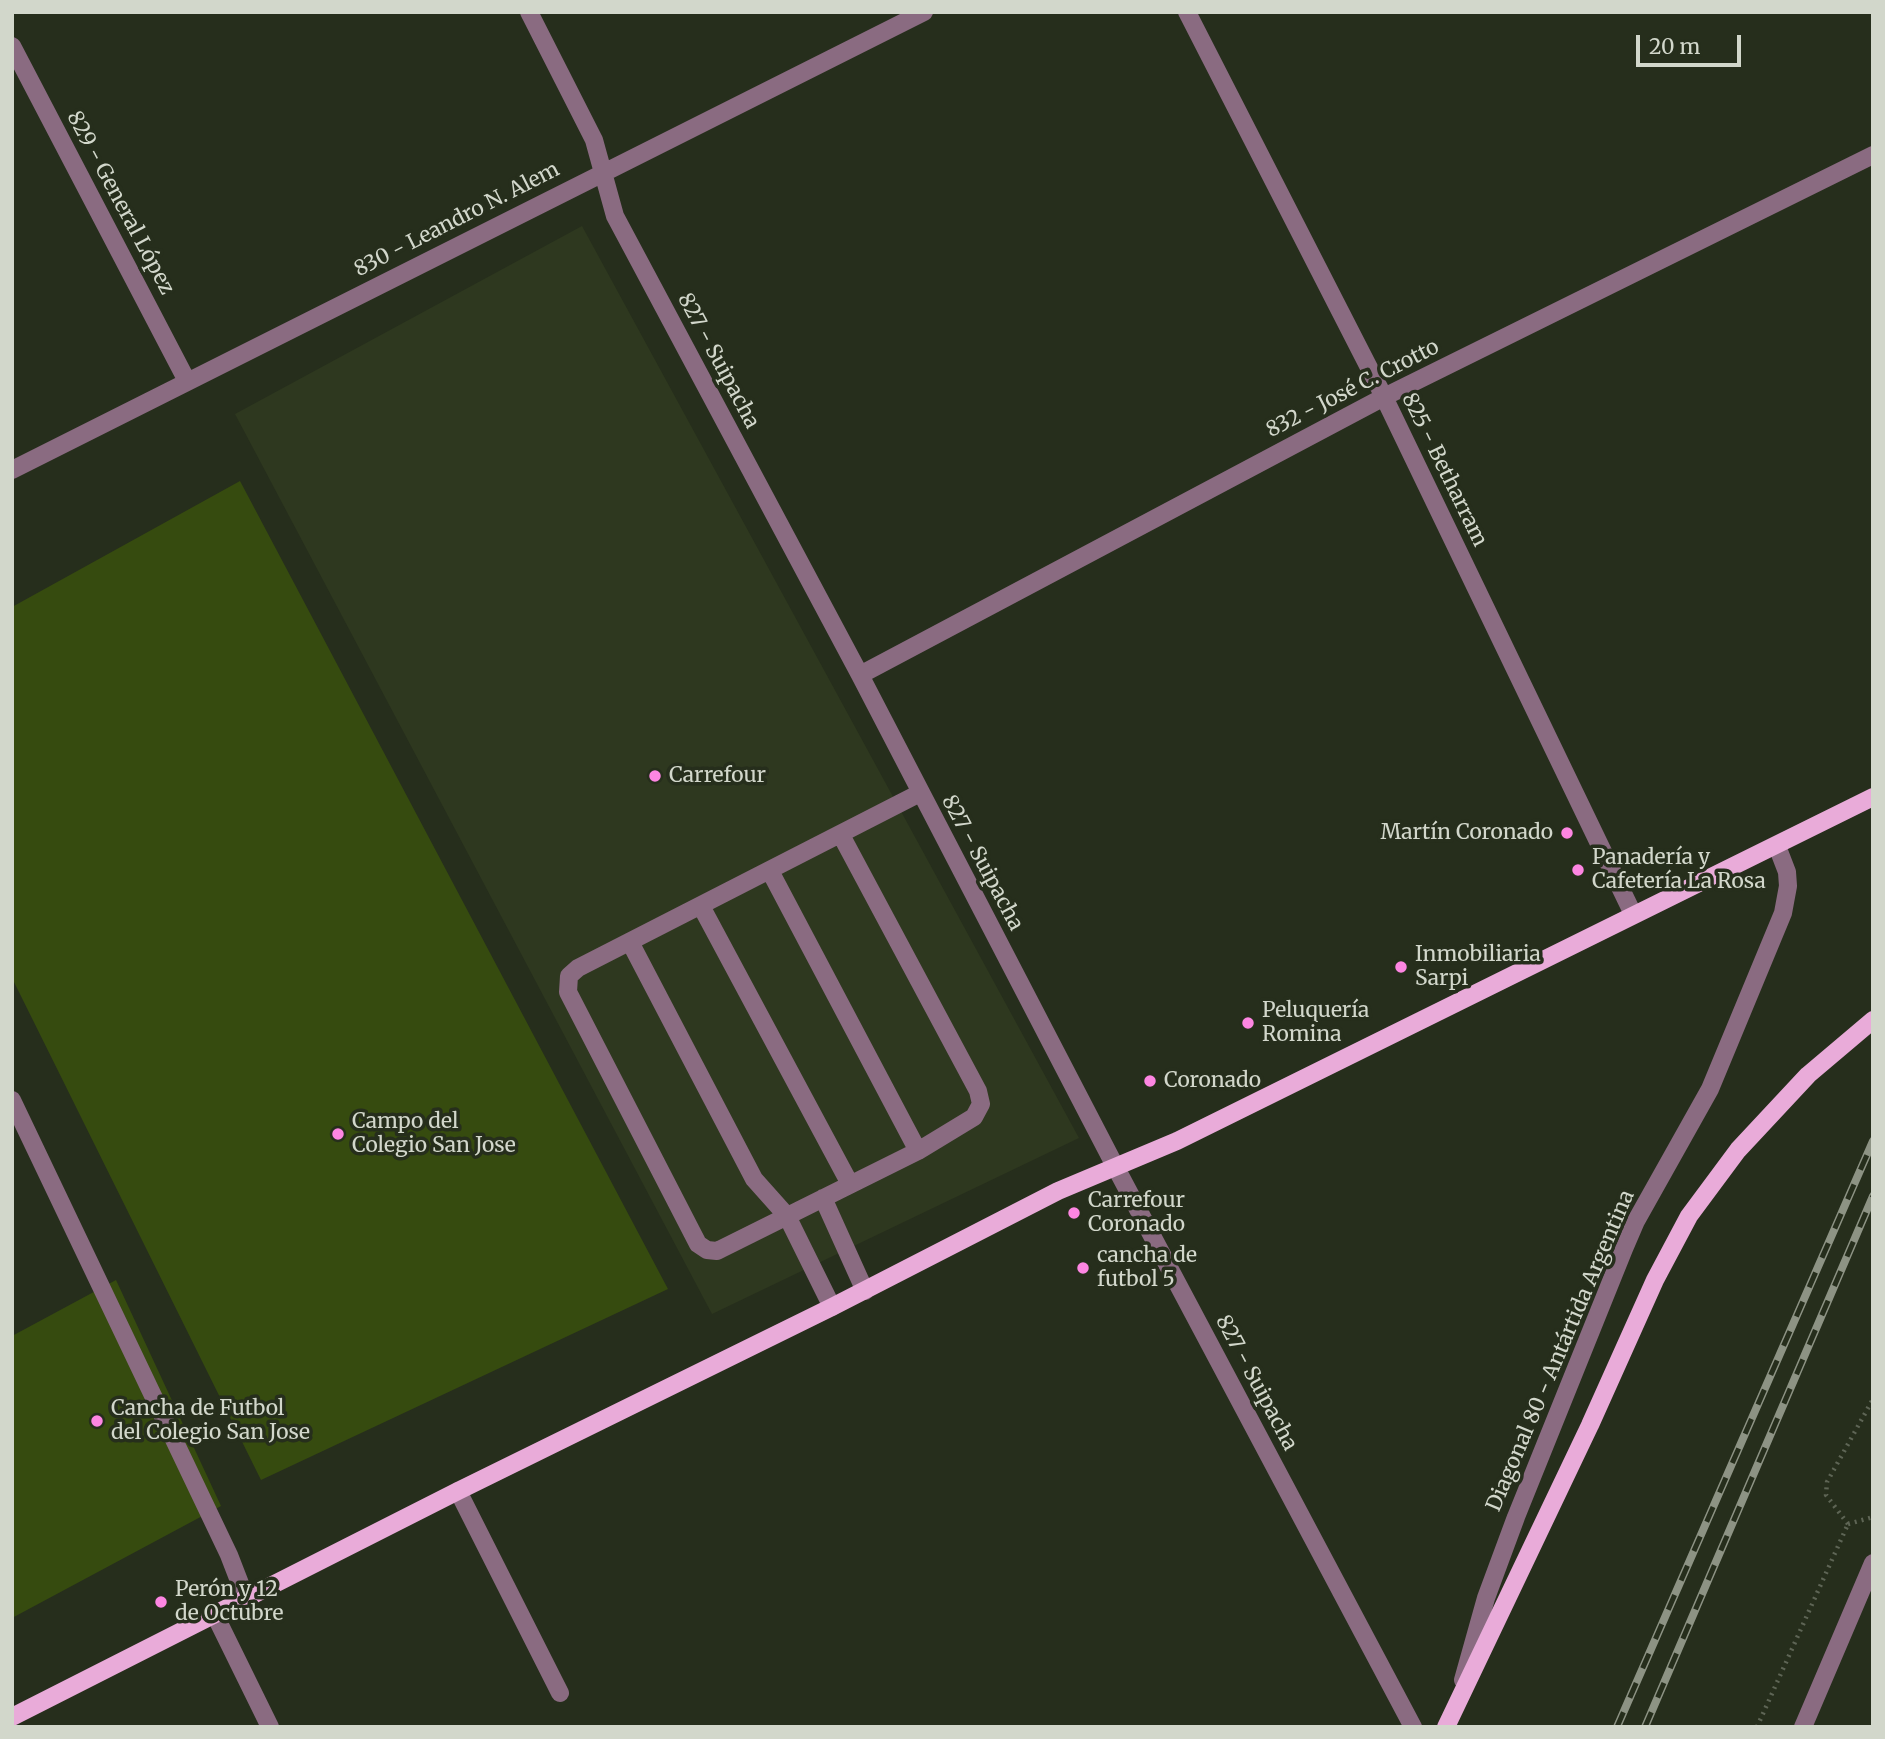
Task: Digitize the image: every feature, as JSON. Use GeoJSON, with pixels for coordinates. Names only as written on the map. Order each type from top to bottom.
{"type":"FeatureCollection","features":[{"type":"Feature","properties":{"kind":"main road"},"geometry":{"type":"LineString","coordinates":[[12,1717],[457,1491],[865,1291],[1058,1191],[1177,1141],[1873,797]]}},
{"type":"Feature","properties":{"kind":"main road"},"geometry":{"type":"LineString","coordinates":[[1450,1719],[1590,1426],[1655,1280],[1689,1216],[1738,1150],[1781,1103],[1873,1020]]}},
{"type":"Feature","properties":{"kind":"street","name":"827 - Suipacha"},"geometry":{"type":"LineString","coordinates":[[529,12],[594,140],[615,216],[860,675],[1115,1166],[1413,1727]]}},
{"type":"Feature","properties":{"kind":"street","name":"830 - Leandro N. Alem"},"geometry":{"type":"LineString","coordinates":[[12,470],[924,12]]}},
{"type":"Feature","properties":{"kind":"street","name":"825 - Betharram"},"geometry":{"type":"LineString","coordinates":[[1187,12],[1384,397],[1633,914]]}},
{"type":"Feature","properties":{"kind":"street","name":"829 - General López"},"geometry":{"type":"LineString","coordinates":[[12,46],[187,381]]}},
{"type":"Feature","properties":{"kind":"street","name":"832 - José C. Crotto"},"geometry":{"type":"LineString","coordinates":[[860,675],[1384,397],[1873,155]]}},
{"type":"Feature","properties":{"kind":"street"},"geometry":{"type":"LineString","coordinates":[[841,835],[978,1091],[981,1104],[974,1117],[918,1151],[717,1251],[707,1250],[698,1244],[568,992],[569,976],[578,968],[920,793]]}},
{"type":"Feature","properties":{"kind":"street","name":"Diagonal 80 - Antártida Argentina"},"geometry":{"type":"LineString","coordinates":[[1450,1719],[1486,1598],[1624,1249],[1636,1222],[1710,1089],[1783,913],[1788,886],[1787,872],[1777,846]]}},
{"type":"Feature","properties":{"kind":"street"},"geometry":{"type":"LineString","coordinates":[[770,871],[918,1151]]}},
{"type":"Feature","properties":{"kind":"street"},"geometry":{"type":"LineString","coordinates":[[701,906],[850,1184]]}},
{"type":"Feature","properties":{"kind":"street"},"geometry":{"type":"LineString","coordinates":[[630,942],[754,1180],[787,1216],[832,1307]]}},
{"type":"Feature","properties":{"kind":"street"},"geometry":{"type":"LineString","coordinates":[[12,1100],[217,1529],[246,1599]]}},
{"type":"Feature","properties":{"kind":"street"},"geometry":{"type":"LineString","coordinates":[[823,1198],[865,1291]]}},
{"type":"Feature","properties":{"kind":"street"},"geometry":{"type":"LineString","coordinates":[[457,1491],[560,1693]]}},
{"type":"Feature","properties":{"kind":"street"},"geometry":{"type":"LineString","coordinates":[[1803,1727],[1873,1563]]}},
{"type":"Feature","properties":{"kind":"street"},"geometry":{"type":"LineString","coordinates":[[215,1615],[270,1727]]}},
{"type":"Feature","properties":{"kind":"path"},"geometry":{"type":"LineString","coordinates":[[1848,1524],[1826,1495],[1827,1482],[1873,1399]]}},
{"type":"Feature","properties":{"kind":"path"},"geometry":{"type":"LineString","coordinates":[[1848,1524],[1873,1517]]}},
{"type":"Feature","properties":{"kind":"path"},"geometry":{"type":"LineString","coordinates":[[1757,1727],[1848,1524]]}},
{"type":"Feature","properties":{"kind":"shaded area","name":"Carrefour"},"geometry":{"type":"Polygon","coordinates":[[[582,226],[1079,1138],[712,1314],[235,414],[582,226]]]}},
{"type":"Feature","properties":{"kind":"green space","name":"Campo del Colegio San Jose"},"geometry":{"type":"Polygon","coordinates":[[[240,481],[668,1289],[261,1480],[12,978],[12,607],[240,481]]]}},
{"type":"Feature","properties":{"kind":"green space","name":"Cancha de Futbol del Colegio San Jose"},"geometry":{"type":"Polygon","coordinates":[[[116,1280],[221,1506],[12,1618],[12,1336],[116,1280]]]}},
{"type":"Feature","properties":{"kind":"railway"},"geometry":{"type":"LineString","coordinates":[[1617,1727],[1873,1141]]}},
{"type":"Feature","properties":{"kind":"railway"},"geometry":{"type":"LineString","coordinates":[[1645,1727],[1873,1196]]}},
{"type":"Feature","properties":{"kind":"place","name":"Carrefour"},"geometry":{"type":"Point","coordinates":[655,776]}},
{"type":"Feature","properties":{"kind":"place","name":"Martín Coronado"},"geometry":{"type":"Point","coordinates":[1567,833]}},
{"type":"Feature","properties":{"kind":"place","name":"Panadería y Cafetería La Rosa"},"geometry":{"type":"Point","coordinates":[1578,870]}},
{"type":"Feature","properties":{"kind":"place","name":"Inmobiliaria Sarpi"},"geometry":{"type":"Point","coordinates":[1401,967]}},
{"type":"Feature","properties":{"kind":"place","name":"Peluquería Romina"},"geometry":{"type":"Point","coordinates":[1248,1023]}},
{"type":"Feature","properties":{"kind":"place","name":"Coronado"},"geometry":{"type":"Point","coordinates":[1150,1081]}},
{"type":"Feature","properties":{"kind":"place","name":"Campo del Colegio San Jose"},"geometry":{"type":"Point","coordinates":[338,1134]}},
{"type":"Feature","properties":{"kind":"place","name":"Carrefour Coronado"},"geometry":{"type":"Point","coordinates":[1074,1213]}},
{"type":"Feature","properties":{"kind":"place","name":"cancha de futbol 5"},"geometry":{"type":"Point","coordinates":[1083,1268]}},
{"type":"Feature","properties":{"kind":"place","name":"Cancha de Futbol del Colegio San Jose"},"geometry":{"type":"Point","coordinates":[97,1421]}},
{"type":"Feature","properties":{"kind":"place","name":"Perón y 12 de Octubre"},"geometry":{"type":"Point","coordinates":[161,1602]}}]}
